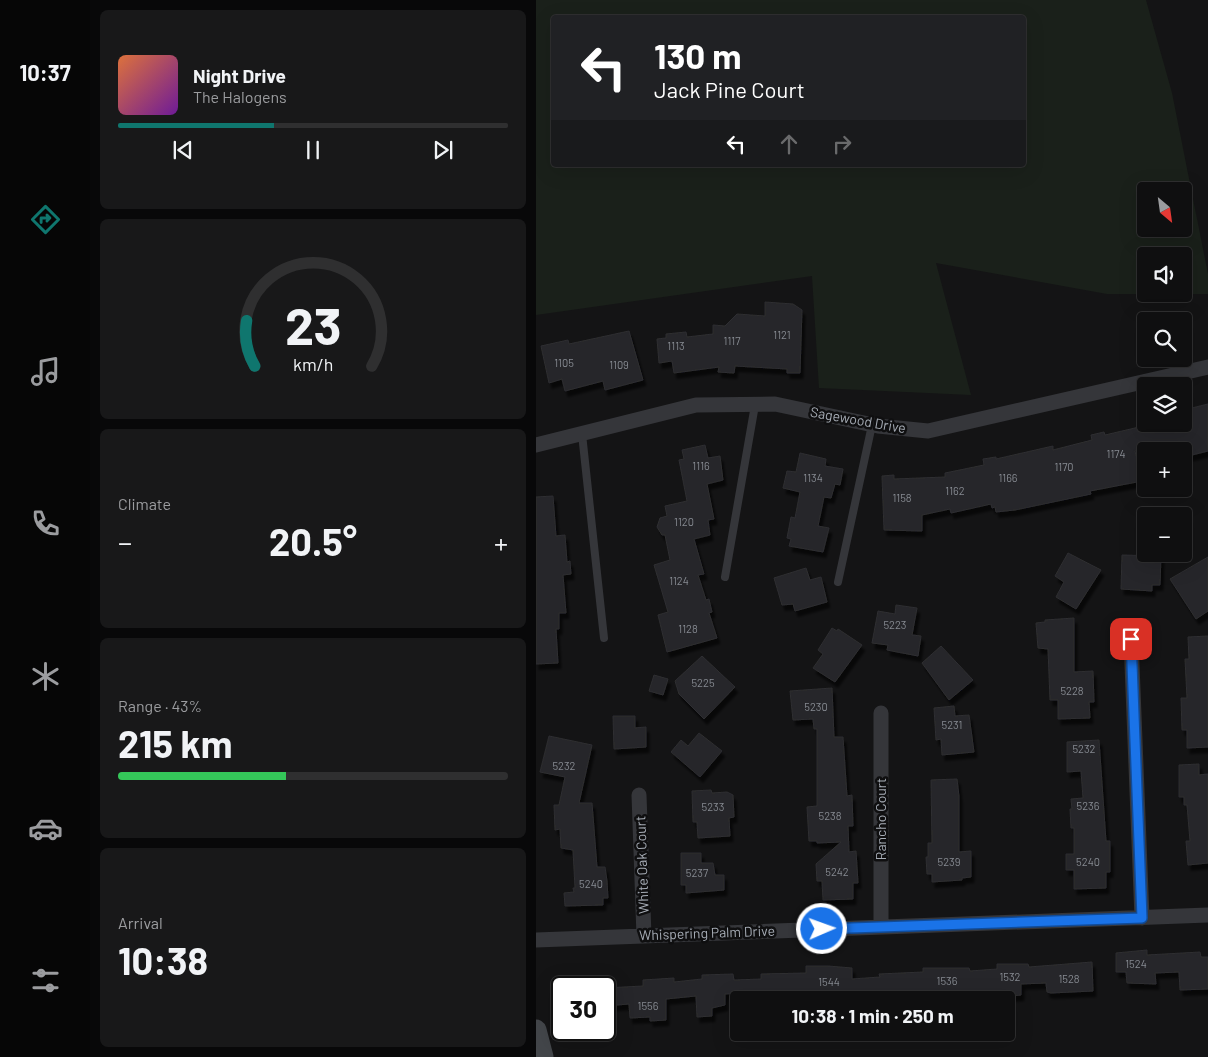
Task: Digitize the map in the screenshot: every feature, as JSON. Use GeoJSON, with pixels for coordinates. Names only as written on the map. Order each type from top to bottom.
{"type":"FeatureCollection","features":[{"type":"Feature","properties":{"kind":"street","name":"Sagewood Drive"},"geometry":{"type":"LineString","coordinates":[[536,444],[696,405],[775,404],[872,425],[928,431],[1208,367]]}},
{"type":"Feature","properties":{"kind":"street"},"geometry":{"type":"LineString","coordinates":[[1131,639],[1142,918]]}},
{"type":"Feature","properties":{"kind":"street","name":"Rancho Court"},"geometry":{"type":"LineString","coordinates":[[881,712],[881,926]]}},
{"type":"Feature","properties":{"kind":"street","name":"White Oak Court"},"geometry":{"type":"LineString","coordinates":[[639,795],[644,936]]}},
{"type":"Feature","properties":{"kind":"street","name":"Whispering Palm Drive"},"geometry":{"type":"LineString","coordinates":[[536,940],[1208,915]]}},
{"type":"Feature","properties":{"kind":"street"},"geometry":{"type":"LineString","coordinates":[[536,1030],[542,1057]]}},
{"type":"Feature","properties":{"kind":"lane"},"geometry":{"type":"LineString","coordinates":[[725,577],[756,405]]}},
{"type":"Feature","properties":{"kind":"lane"},"geometry":{"type":"LineString","coordinates":[[838,582],[872,425]]}},
{"type":"Feature","properties":{"kind":"lane"},"geometry":{"type":"LineString","coordinates":[[582,434],[604,638]]}},
{"type":"Feature","properties":{"kind":"shaded area"},"geometry":{"type":"Polygon","coordinates":[[[536,0],[1146,0],[1172,93],[1190,182],[1137,182],[1137,238],[1192,238],[1192,194],[1208,274],[1208,294],[1192,294],[1192,247],[1137,247],[1137,294],[1107,294],[936,263],[971,395],[819,388],[812,276],[536,315],[536,0]]]}},
{"type":"Feature","properties":{"kind":"building"},"geometry":{"type":"Polygon","coordinates":[[[765,302],[793,304],[802,310],[800,373],[787,373],[787,369],[735,366],[734,373],[718,372],[719,367],[674,373],[672,361],[659,363],[657,339],[666,338],[666,334],[686,332],[687,337],[713,334],[713,325],[725,326],[737,314],[765,316],[765,302]]]}},
{"type":"Feature","properties":{"kind":"building"},"geometry":{"type":"Polygon","coordinates":[[[629,331],[643,380],[605,390],[603,381],[565,391],[562,379],[549,383],[541,346],[568,340],[569,344],[629,331]]]}},
{"type":"Feature","properties":{"kind":"building"},"geometry":{"type":"Polygon","coordinates":[[[1208,404],[1208,451],[1192,455],[1192,442],[1137,442],[1137,451],[1135,451],[1137,482],[1090,491],[1091,494],[1015,510],[996,512],[995,507],[992,508],[991,504],[951,513],[950,509],[922,515],[922,531],[884,530],[882,476],[894,475],[894,479],[945,477],[945,473],[984,465],[983,459],[996,457],[996,459],[1053,446],[1053,450],[1092,440],[1091,435],[1104,432],[1105,435],[1137,428],[1137,432],[1192,432],[1192,408],[1208,404]]]}},
{"type":"Feature","properties":{"kind":"building"},"geometry":{"type":"Polygon","coordinates":[[[705,445],[708,458],[720,456],[723,480],[707,484],[714,519],[708,520],[710,535],[694,539],[704,574],[698,575],[706,600],[709,599],[712,612],[709,613],[717,638],[667,652],[658,615],[668,612],[654,565],[670,560],[665,535],[662,535],[657,527],[660,518],[667,516],[665,506],[687,501],[679,460],[684,459],[682,450],[705,445]]]}},
{"type":"Feature","properties":{"kind":"building"},"geometry":{"type":"Polygon","coordinates":[[[800,453],[826,459],[825,466],[843,469],[840,485],[835,484],[831,498],[824,497],[818,526],[829,528],[823,552],[789,546],[791,539],[787,538],[791,517],[795,518],[800,492],[783,488],[787,471],[796,472],[800,453]]]}},
{"type":"Feature","properties":{"kind":"building"},"geometry":{"type":"Polygon","coordinates":[[[553,496],[556,536],[565,535],[567,562],[570,561],[571,574],[563,575],[566,613],[559,613],[559,629],[556,629],[558,663],[536,664],[536,497],[553,496]]]}},
{"type":"Feature","properties":{"kind":"building"},"geometry":{"type":"Polygon","coordinates":[[[1068,553],[1101,570],[1076,609],[1056,597],[1064,582],[1055,576],[1068,553]]]}},
{"type":"Feature","properties":{"kind":"building"},"geometry":{"type":"Polygon","coordinates":[[[1122,555],[1137,555],[1137,562],[1161,562],[1160,585],[1152,585],[1152,591],[1121,589],[1122,555]]]}},
{"type":"Feature","properties":{"kind":"building"},"geometry":{"type":"Polygon","coordinates":[[[1208,557],[1208,611],[1196,619],[1170,579],[1208,557]]]}},
{"type":"Feature","properties":{"kind":"building"},"geometry":{"type":"Polygon","coordinates":[[[806,568],[810,580],[821,577],[827,602],[795,611],[793,604],[782,605],[774,578],[806,568]]]}},
{"type":"Feature","properties":{"kind":"building"},"geometry":{"type":"Polygon","coordinates":[[[896,605],[917,608],[912,635],[921,636],[918,656],[887,650],[888,645],[872,643],[878,611],[895,614],[896,605]]]}},
{"type":"Feature","properties":{"kind":"building"},"geometry":{"type":"Polygon","coordinates":[[[1074,618],[1074,672],[1093,671],[1094,702],[1089,702],[1090,718],[1058,719],[1058,700],[1050,700],[1048,649],[1038,648],[1036,623],[1045,622],[1045,620],[1074,618]]]}},
{"type":"Feature","properties":{"kind":"building"},"geometry":{"type":"Polygon","coordinates":[[[832,628],[837,631],[838,629],[862,645],[835,682],[813,668],[823,654],[818,650],[832,628]]]}},
{"type":"Feature","properties":{"kind":"building"},"geometry":{"type":"Polygon","coordinates":[[[1208,636],[1208,747],[1187,748],[1187,730],[1182,730],[1181,698],[1187,698],[1185,659],[1189,659],[1188,637],[1208,636]]]}},
{"type":"Feature","properties":{"kind":"building"},"geometry":{"type":"Polygon","coordinates":[[[941,646],[973,680],[949,700],[922,663],[941,646]]]}},
{"type":"Feature","properties":{"kind":"building"},"geometry":{"type":"Polygon","coordinates":[[[702,656],[735,687],[704,719],[679,694],[675,681],[702,656]]]}},
{"type":"Feature","properties":{"kind":"building"},"geometry":{"type":"Polygon","coordinates":[[[654,675],[668,679],[663,695],[649,691],[654,675]]]}},
{"type":"Feature","properties":{"kind":"building"},"geometry":{"type":"Polygon","coordinates":[[[832,688],[834,737],[843,737],[847,796],[852,795],[853,826],[848,826],[849,852],[856,851],[858,883],[853,883],[853,899],[823,900],[822,881],[817,881],[816,864],[841,842],[817,843],[817,841],[809,841],[807,807],[817,806],[817,729],[814,729],[813,719],[793,720],[790,691],[832,688]]]}},
{"type":"Feature","properties":{"kind":"building"},"geometry":{"type":"Polygon","coordinates":[[[954,706],[955,716],[969,715],[974,752],[942,755],[941,739],[936,740],[934,708],[954,706]]]}},
{"type":"Feature","properties":{"kind":"building"},"geometry":{"type":"Polygon","coordinates":[[[613,716],[635,716],[635,728],[646,727],[646,747],[614,749],[613,716]]]}},
{"type":"Feature","properties":{"kind":"building"},"geometry":{"type":"Polygon","coordinates":[[[699,733],[722,751],[700,777],[671,752],[681,740],[688,746],[699,733]]]}},
{"type":"Feature","properties":{"kind":"building"},"geometry":{"type":"Polygon","coordinates":[[[549,736],[592,745],[579,803],[592,803],[597,867],[605,867],[607,881],[608,898],[603,898],[603,905],[565,906],[564,893],[574,892],[573,888],[575,888],[573,850],[561,848],[560,829],[555,830],[554,805],[559,805],[565,777],[540,772],[549,736]]]}},
{"type":"Feature","properties":{"kind":"building"},"geometry":{"type":"Polygon","coordinates":[[[1099,740],[1106,841],[1110,841],[1110,872],[1106,872],[1106,888],[1074,889],[1074,870],[1066,870],[1066,854],[1074,854],[1074,828],[1071,828],[1070,809],[1072,809],[1071,799],[1083,798],[1081,771],[1067,772],[1067,742],[1099,740]]]}},
{"type":"Feature","properties":{"kind":"building"},"geometry":{"type":"Polygon","coordinates":[[[1199,764],[1199,775],[1208,774],[1208,863],[1188,865],[1186,841],[1190,841],[1187,805],[1184,805],[1184,797],[1179,797],[1179,765],[1199,764]]]}},
{"type":"Feature","properties":{"kind":"building"},"geometry":{"type":"Polygon","coordinates":[[[957,779],[959,796],[959,852],[971,851],[971,877],[962,878],[962,880],[932,882],[932,874],[927,874],[926,857],[928,857],[928,843],[932,843],[931,780],[957,779]]]}},
{"type":"Feature","properties":{"kind":"building"},"geometry":{"type":"Polygon","coordinates":[[[711,790],[712,793],[727,792],[733,795],[734,817],[729,818],[730,836],[698,838],[697,822],[693,822],[692,791],[711,790]]]}},
{"type":"Feature","properties":{"kind":"building"},"geometry":{"type":"Polygon","coordinates":[[[681,853],[701,853],[701,863],[713,863],[715,875],[724,875],[724,890],[686,893],[686,885],[681,885],[681,853]]]}},
{"type":"Feature","properties":{"kind":"building"},"geometry":{"type":"Polygon","coordinates":[[[1147,950],[1147,955],[1200,952],[1201,957],[1208,957],[1208,989],[1180,990],[1179,972],[1155,973],[1156,984],[1127,983],[1126,972],[1116,972],[1116,953],[1147,950]]]}},
{"type":"Feature","properties":{"kind":"building"},"geometry":{"type":"Polygon","coordinates":[[[1092,962],[1093,991],[1051,993],[1047,992],[1046,983],[1021,984],[1021,995],[1015,996],[1015,991],[730,991],[730,994],[725,994],[725,1005],[712,1008],[712,1016],[697,1017],[696,996],[666,999],[666,1020],[650,1021],[650,1017],[630,1018],[629,1004],[616,1005],[616,987],[643,986],[643,980],[674,978],[674,982],[702,979],[702,975],[733,974],[734,980],[761,979],[761,974],[806,973],[806,966],[852,968],[852,979],[880,977],[879,974],[923,972],[923,968],[969,968],[970,971],[997,969],[997,964],[1028,964],[1029,967],[1092,962]]]}},
{"type":"Feature","properties":{"kind":"route"},"geometry":{"type":"LineString","coordinates":[[822,929],[1142,918],[1131,639]]}}]}
